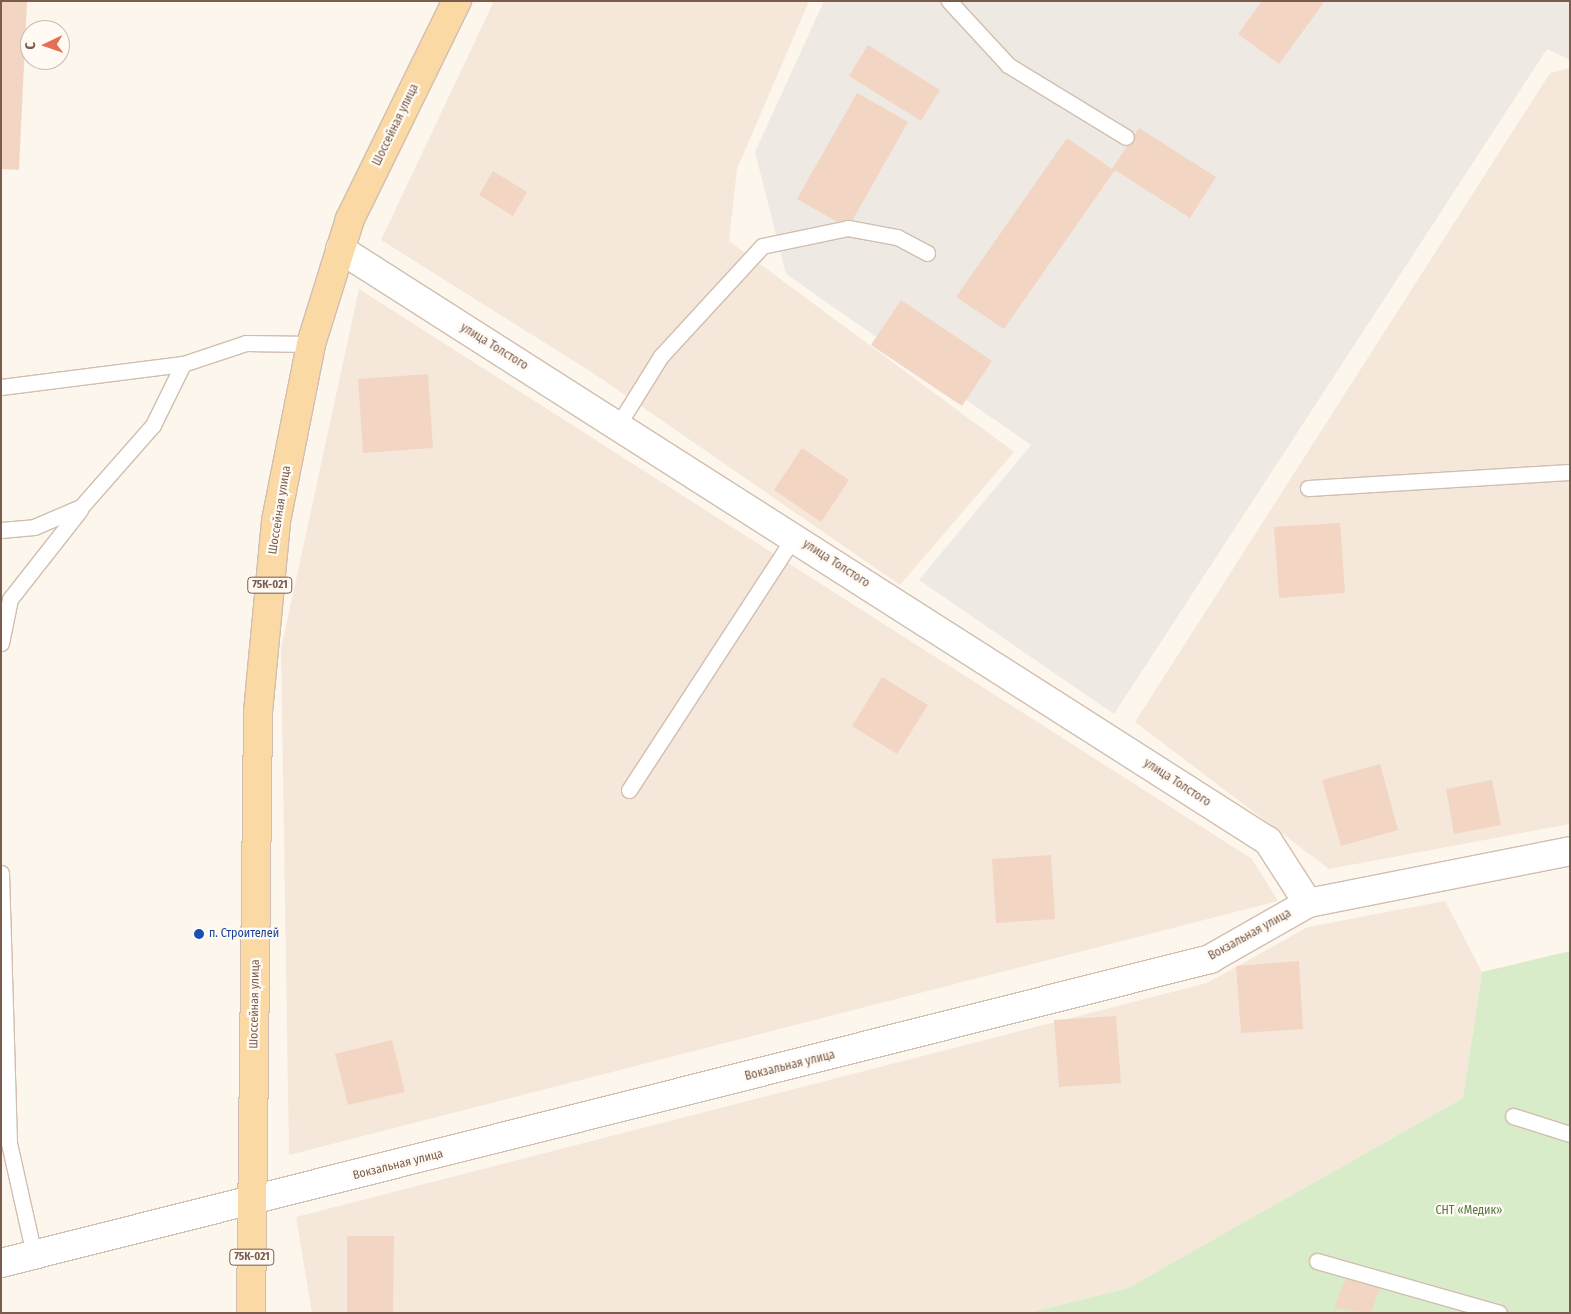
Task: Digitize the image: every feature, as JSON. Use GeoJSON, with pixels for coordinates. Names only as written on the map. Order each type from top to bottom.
{"type":"FeatureCollection","features":[{"type":"Feature","properties":{"kind":"main road","name":"Шоссейная улица"},"geometry":{"type":"LineString","coordinates":[[253,1202],[258,712],[276,521],[311,344],[350,219],[457,1]]}},
{"type":"Feature","properties":{"kind":"main road","name":"75К-021"},"geometry":{"type":"LineString","coordinates":[[251,1313],[253,1202]]}},
{"type":"Feature","properties":{"kind":"street","name":"улица Толстого"},"geometry":{"type":"LineString","coordinates":[[340,249],[618,424],[1268,841],[1308,903]]}},
{"type":"Feature","properties":{"kind":"street","name":"Вокзальная улица"},"geometry":{"type":"LineString","coordinates":[[1,1263],[253,1202],[1210,960],[1308,903],[1570,851]]}},
{"type":"Feature","properties":{"kind":"lane"},"geometry":{"type":"LineString","coordinates":[[949,1],[1008,65],[1126,137]]}},
{"type":"Feature","properties":{"kind":"lane"},"geometry":{"type":"LineString","coordinates":[[618,424],[661,356],[762,246],[848,228],[897,237],[927,253]]}},
{"type":"Feature","properties":{"kind":"lane"},"geometry":{"type":"LineString","coordinates":[[1,387],[183,364],[246,344],[311,344]]}},
{"type":"Feature","properties":{"kind":"lane"},"geometry":{"type":"LineString","coordinates":[[1,644],[10,599],[81,507],[153,425],[183,364]]}},
{"type":"Feature","properties":{"kind":"lane"},"geometry":{"type":"LineString","coordinates":[[1308,488],[1570,472]]}},
{"type":"Feature","properties":{"kind":"lane"},"geometry":{"type":"LineString","coordinates":[[1,530],[34,527],[81,507]]}},
{"type":"Feature","properties":{"kind":"lane"},"geometry":{"type":"LineString","coordinates":[[629,790],[794,537]]}},
{"type":"Feature","properties":{"kind":"lane"},"geometry":{"type":"LineString","coordinates":[[1,873],[10,1143],[34,1255]]}},
{"type":"Feature","properties":{"kind":"lane"},"geometry":{"type":"LineString","coordinates":[[1513,1116],[1570,1134]]}},
{"type":"Feature","properties":{"kind":"lane"},"geometry":{"type":"LineString","coordinates":[[1317,1261],[1499,1313]]}},
{"type":"Feature","properties":{"kind":"shaded area"},"geometry":{"type":"Polygon","coordinates":[[[494,1],[809,1],[737,169],[729,241],[1014,452],[900,585],[593,373],[381,240],[494,1]]]}},
{"type":"Feature","properties":{"kind":"shaded area"},"geometry":{"type":"Polygon","coordinates":[[[824,1],[1570,1],[1570,60],[1547,49],[1114,714],[919,580],[1031,445],[786,274],[755,152],[824,1]]]}},
{"type":"Feature","properties":{"kind":"shaded area"},"geometry":{"type":"Polygon","coordinates":[[[1570,68],[1570,824],[1329,869],[1135,722],[1550,73],[1570,68]]]}},
{"type":"Feature","properties":{"kind":"shaded area"},"geometry":{"type":"Polygon","coordinates":[[[359,289],[1252,859],[1278,901],[289,1155],[281,649],[359,289]]]}},
{"type":"Feature","properties":{"kind":"shaded area"},"geometry":{"type":"Polygon","coordinates":[[[1445,901],[1482,972],[1463,1098],[1128,1288],[1028,1313],[312,1313],[296,1217],[1207,983],[1308,927],[1445,901]]]}},
{"type":"Feature","properties":{"kind":"green space","name":"СНТ «Медик»"},"geometry":{"type":"Polygon","coordinates":[[[1570,951],[1570,1313],[1028,1313],[1128,1288],[1463,1098],[1482,972],[1570,951]]]}},
{"type":"Feature","properties":{"kind":"building"},"geometry":{"type":"Polygon","coordinates":[[[1,1],[27,2],[26,20],[20,20],[20,70],[24,70],[19,170],[1,169],[1,1]]]}},
{"type":"Feature","properties":{"kind":"building"},"geometry":{"type":"Polygon","coordinates":[[[1262,1],[1325,1],[1279,64],[1238,34],[1262,1]]]}},
{"type":"Feature","properties":{"kind":"building"},"geometry":{"type":"Polygon","coordinates":[[[868,45],[940,90],[921,121],[849,76],[868,45]]]}},
{"type":"Feature","properties":{"kind":"building"},"geometry":{"type":"Polygon","coordinates":[[[857,93],[908,122],[848,228],[797,199],[857,93]]]}},
{"type":"Feature","properties":{"kind":"building"},"geometry":{"type":"Polygon","coordinates":[[[1139,128],[1216,177],[1190,218],[1115,170],[1004,329],[956,297],[1067,138],[1112,169],[1139,128]]]}},
{"type":"Feature","properties":{"kind":"building"},"geometry":{"type":"Polygon","coordinates":[[[493,171],[527,192],[513,216],[479,195],[493,171]]]}},
{"type":"Feature","properties":{"kind":"building"},"geometry":{"type":"Polygon","coordinates":[[[901,300],[992,361],[962,406],[871,345],[901,300]]]}},
{"type":"Feature","properties":{"kind":"building"},"geometry":{"type":"Polygon","coordinates":[[[428,374],[433,448],[363,453],[358,379],[428,374]]]}},
{"type":"Feature","properties":{"kind":"building"},"geometry":{"type":"Polygon","coordinates":[[[802,448],[849,480],[821,522],[774,490],[802,448]]]}},
{"type":"Feature","properties":{"kind":"building"},"geometry":{"type":"Polygon","coordinates":[[[1340,523],[1345,593],[1279,598],[1274,527],[1340,523]]]}},
{"type":"Feature","properties":{"kind":"building"},"geometry":{"type":"Polygon","coordinates":[[[882,677],[928,705],[897,754],[852,726],[882,677]]]}},
{"type":"Feature","properties":{"kind":"building"},"geometry":{"type":"Polygon","coordinates":[[[1380,764],[1398,830],[1341,846],[1322,780],[1380,764]]]}},
{"type":"Feature","properties":{"kind":"building"},"geometry":{"type":"Polygon","coordinates":[[[1492,780],[1501,825],[1454,834],[1446,789],[1492,780]]]}},
{"type":"Feature","properties":{"kind":"building"},"geometry":{"type":"Polygon","coordinates":[[[1051,855],[1055,919],[996,923],[992,859],[1051,855]]]}},
{"type":"Feature","properties":{"kind":"building"},"geometry":{"type":"Polygon","coordinates":[[[1299,961],[1303,1029],[1241,1033],[1236,966],[1299,961]]]}},
{"type":"Feature","properties":{"kind":"building"},"geometry":{"type":"Polygon","coordinates":[[[1116,1016],[1121,1083],[1059,1087],[1054,1020],[1116,1016]]]}},
{"type":"Feature","properties":{"kind":"building"},"geometry":{"type":"Polygon","coordinates":[[[392,1040],[405,1092],[348,1105],[335,1054],[392,1040]]]}},
{"type":"Feature","properties":{"kind":"building"},"geometry":{"type":"Polygon","coordinates":[[[347,1236],[394,1236],[393,1313],[347,1313],[347,1236]]]}},
{"type":"Feature","properties":{"kind":"building"},"geometry":{"type":"Polygon","coordinates":[[[1347,1275],[1380,1288],[1371,1313],[1334,1308],[1347,1275]]]}},
{"type":"Feature","properties":{"kind":"place","name":"п. Строителей"},"geometry":{"type":"Point","coordinates":[199,934]}}]}
